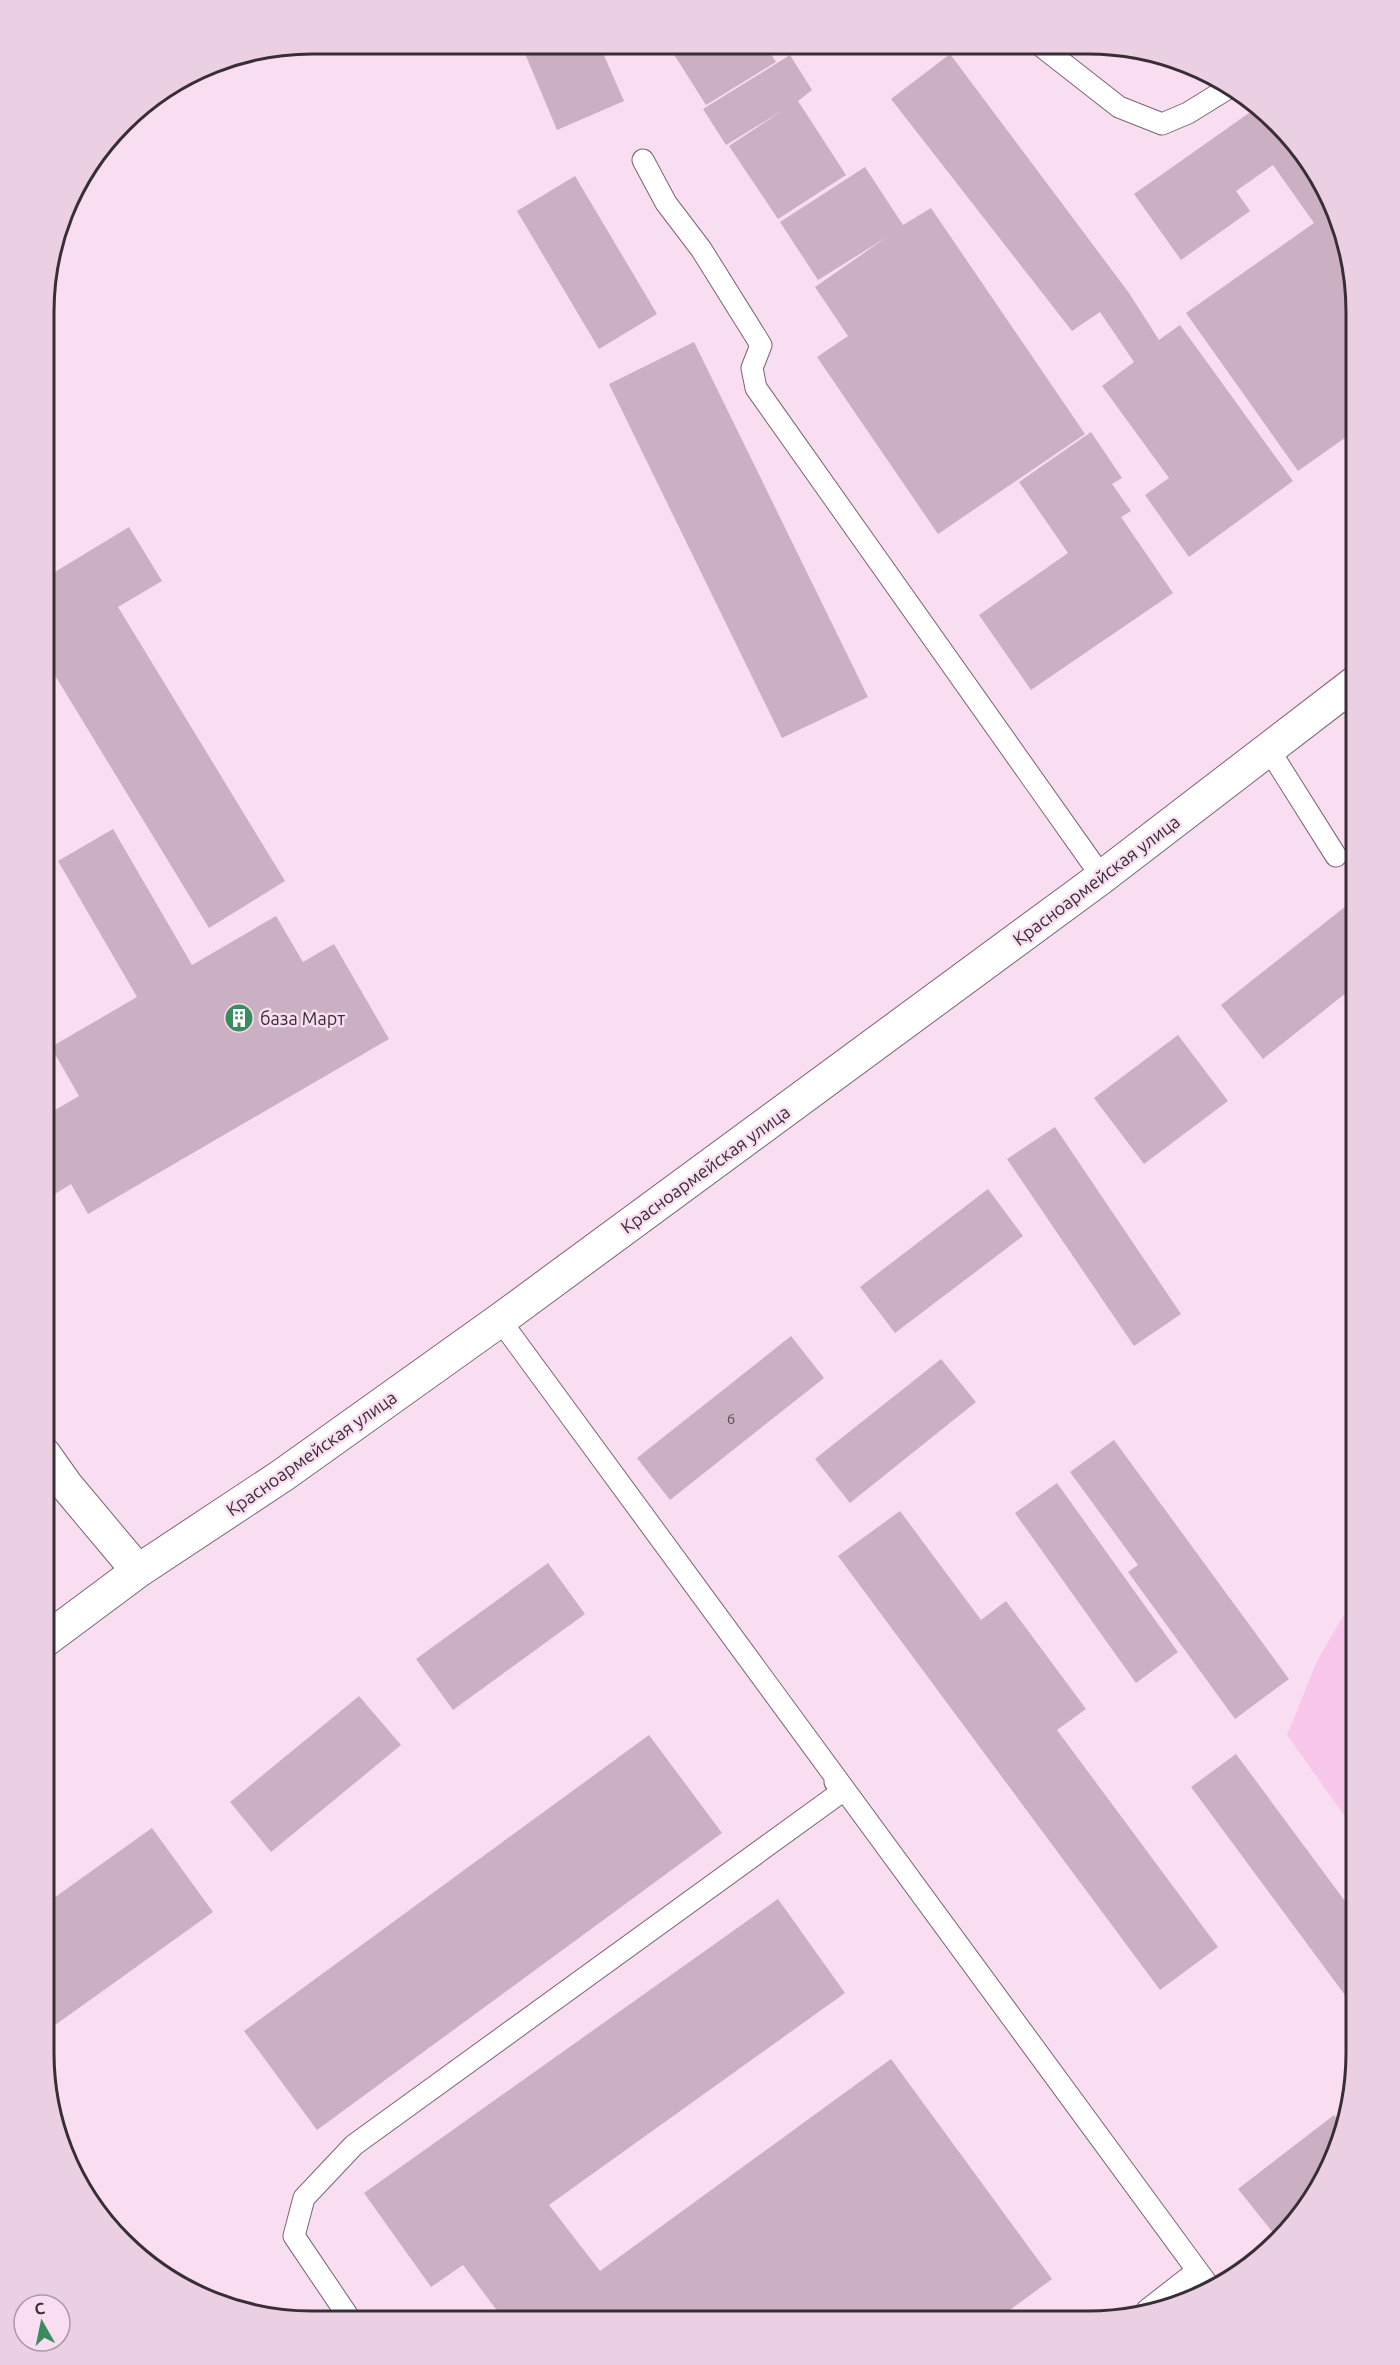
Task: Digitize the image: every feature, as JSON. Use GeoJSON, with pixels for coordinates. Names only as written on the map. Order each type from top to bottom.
{"type":"FeatureCollection","features":[{"type":"Feature","properties":{"kind":"main road","name":"Красноармейская улица"},"geometry":{"type":"LineString","coordinates":[[54,1634],[138,1571],[283,1475],[500,1320],[1102,877],[1346,690]]}},
{"type":"Feature","properties":{"kind":"main road"},"geometry":{"type":"LineString","coordinates":[[54,1468],[138,1571]]}},
{"type":"Feature","properties":{"kind":"lane"},"geometry":{"type":"LineString","coordinates":[[1051,54],[1119,107],[1162,124],[1188,113],[1222,92]]}},
{"type":"Feature","properties":{"kind":"lane"},"geometry":{"type":"LineString","coordinates":[[643,160],[666,203],[701,249],[761,345],[752,369],[756,388],[1102,877]]}},
{"type":"Feature","properties":{"kind":"lane"},"geometry":{"type":"LineString","coordinates":[[1268,748],[1336,856]]}},
{"type":"Feature","properties":{"kind":"lane"},"geometry":{"type":"LineString","coordinates":[[500,1320],[1206,2282]]}},
{"type":"Feature","properties":{"kind":"lane"},"geometry":{"type":"LineString","coordinates":[[794,1744],[844,1790]]}},
{"type":"Feature","properties":{"kind":"lane"},"geometry":{"type":"LineString","coordinates":[[345,2311],[294,2235],[304,2198],[354,2145],[844,1790]]}},
{"type":"Feature","properties":{"kind":"lane"},"geometry":{"type":"LineString","coordinates":[[1159,2300],[1197,2271]]}},
{"type":"Feature","properties":{"kind":"shaded area"},"geometry":{"type":"Polygon","coordinates":[[[1346,1611],[1346,1818],[1287,1735],[1317,1661],[1346,1611]]]}},
{"type":"Feature","properties":{"kind":"building"},"geometry":{"type":"Polygon","coordinates":[[[525,54],[603,54],[624,101],[557,130],[525,54]]]}},
{"type":"Feature","properties":{"kind":"building"},"geometry":{"type":"Polygon","coordinates":[[[674,54],[771,54],[776,62],[706,105],[674,54]]]}},
{"type":"Feature","properties":{"kind":"building"},"geometry":{"type":"Polygon","coordinates":[[[950,54],[1129,293],[1159,340],[1180,325],[1293,481],[1189,557],[1145,495],[1169,478],[1102,386],[1134,362],[1100,312],[1072,331],[891,99],[950,54]]]}},
{"type":"Feature","properties":{"kind":"building"},"geometry":{"type":"Polygon","coordinates":[[[790,55],[812,90],[798,101],[846,175],[778,219],[729,146],[783,110],[726,145],[703,109],[790,55]]]}},
{"type":"Feature","properties":{"kind":"building"},"geometry":{"type":"Polygon","coordinates":[[[1251,112],[1282,142],[1293,155],[1319,198],[1332,229],[1341,262],[1346,312],[1346,437],[1298,471],[1186,313],[1314,223],[1273,165],[1236,191],[1250,211],[1181,260],[1134,194],[1251,112]]]}},
{"type":"Feature","properties":{"kind":"building"},"geometry":{"type":"Polygon","coordinates":[[[865,167],[903,225],[931,208],[1085,434],[938,534],[817,357],[848,336],[815,287],[887,237],[818,280],[780,222],[865,167]]]}},
{"type":"Feature","properties":{"kind":"building"},"geometry":{"type":"Polygon","coordinates":[[[575,176],[657,314],[599,349],[517,211],[575,176]]]}},
{"type":"Feature","properties":{"kind":"building"},"geometry":{"type":"Polygon","coordinates":[[[694,342],[868,697],[782,738],[609,384],[694,342]]]}},
{"type":"Feature","properties":{"kind":"building"},"geometry":{"type":"Polygon","coordinates":[[[1091,432],[1122,478],[1112,484],[1131,511],[1121,517],[1173,593],[1031,690],[979,615],[1068,553],[1019,482],[1091,432]]]}},
{"type":"Feature","properties":{"kind":"building"},"geometry":{"type":"Polygon","coordinates":[[[129,527],[162,581],[118,607],[285,881],[209,928],[54,674],[54,573],[129,527]]]}},
{"type":"Feature","properties":{"kind":"building","name":"база Март"},"geometry":{"type":"Polygon","coordinates":[[[113,829],[192,965],[276,916],[303,962],[334,944],[389,1039],[88,1214],[71,1184],[55,1194],[54,1192],[54,1111],[79,1096],[54,1052],[54,1045],[137,997],[58,861],[113,829]]]}},
{"type":"Feature","properties":{"kind":"building"},"geometry":{"type":"Polygon","coordinates":[[[1346,906],[1346,993],[1263,1059],[1221,1005],[1346,906]]]}},
{"type":"Feature","properties":{"kind":"building"},"geometry":{"type":"Polygon","coordinates":[[[1178,1035],[1228,1101],[1144,1164],[1094,1098],[1178,1035]]]}},
{"type":"Feature","properties":{"kind":"building"},"geometry":{"type":"Polygon","coordinates":[[[1055,1127],[1181,1314],[1134,1346],[1007,1159],[1055,1127]]]}},
{"type":"Feature","properties":{"kind":"building"},"geometry":{"type":"Polygon","coordinates":[[[988,1189],[1023,1236],[895,1333],[860,1287],[988,1189]]]}},
{"type":"Feature","properties":{"kind":"building"},"geometry":{"type":"Polygon","coordinates":[[[791,1336],[824,1378],[670,1500],[637,1458],[791,1336]]]}},
{"type":"Feature","properties":{"kind":"building"},"geometry":{"type":"Polygon","coordinates":[[[941,1359],[976,1402],[850,1503],[815,1459],[941,1359]]]}},
{"type":"Feature","properties":{"kind":"building"},"geometry":{"type":"Polygon","coordinates":[[[1114,1440],[1289,1679],[1235,1719],[1128,1572],[1138,1565],[1070,1472],[1114,1440]]]}},
{"type":"Feature","properties":{"kind":"building"},"geometry":{"type":"Polygon","coordinates":[[[1057,1483],[1178,1652],[1136,1683],[1015,1513],[1057,1483]]]}},
{"type":"Feature","properties":{"kind":"building"},"geometry":{"type":"Polygon","coordinates":[[[900,1511],[981,1620],[1006,1601],[1086,1709],[1057,1730],[1218,1947],[1160,1990],[838,1556],[900,1511]]]}},
{"type":"Feature","properties":{"kind":"building"},"geometry":{"type":"Polygon","coordinates":[[[548,1563],[585,1614],[453,1710],[416,1659],[548,1563]]]}},
{"type":"Feature","properties":{"kind":"building"},"geometry":{"type":"Polygon","coordinates":[[[359,1696],[401,1745],[271,1852],[230,1802],[359,1696]]]}},
{"type":"Feature","properties":{"kind":"building"},"geometry":{"type":"Polygon","coordinates":[[[649,1735],[722,1833],[317,2130],[244,2031],[649,1735]]]}},
{"type":"Feature","properties":{"kind":"building"},"geometry":{"type":"Polygon","coordinates":[[[1236,1754],[1346,1902],[1346,1996],[1191,1787],[1236,1754]]]}},
{"type":"Feature","properties":{"kind":"building"},"geometry":{"type":"Polygon","coordinates":[[[152,1828],[213,1912],[54,2026],[54,1898],[152,1828]]]}},
{"type":"Feature","properties":{"kind":"building"},"geometry":{"type":"Polygon","coordinates":[[[778,1899],[845,1993],[549,2205],[600,2271],[891,2059],[1052,2279],[1009,2311],[497,2311],[463,2265],[431,2287],[364,2193],[778,1899]]]}},
{"type":"Feature","properties":{"kind":"building"},"geometry":{"type":"Polygon","coordinates":[[[1334,2115],[1337,2119],[1326,2151],[1311,2182],[1293,2210],[1273,2232],[1238,2189],[1334,2115]]]}},
{"type":"Feature","properties":{"kind":"place","name":"база Март"},"geometry":{"type":"Point","coordinates":[239,1018]}}]}
